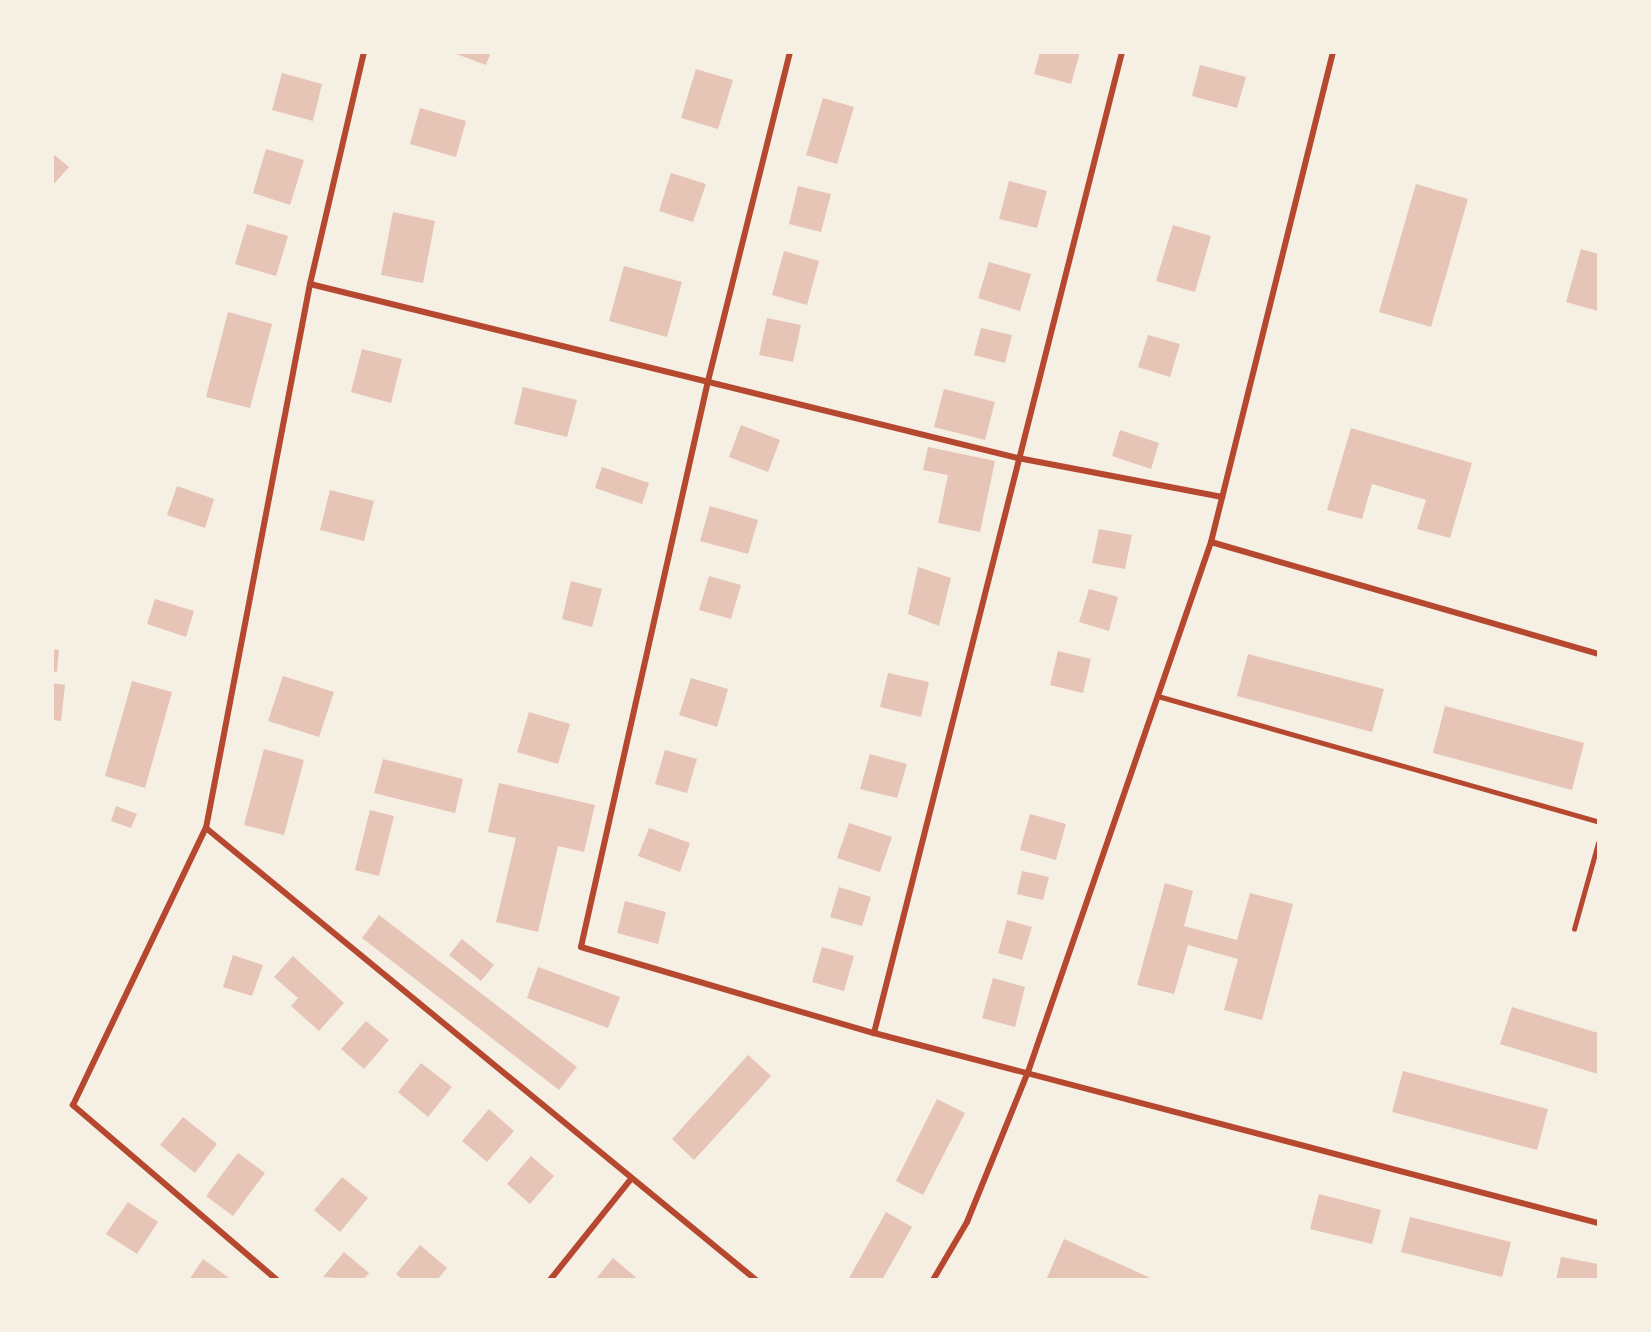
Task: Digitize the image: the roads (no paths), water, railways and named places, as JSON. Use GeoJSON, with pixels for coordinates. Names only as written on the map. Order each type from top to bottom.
{"type":"FeatureCollection","features":[{"type":"Feature","properties":{"kind":"street"},"geometry":{"type":"LineString","coordinates":[[277,1280],[73,1105],[206,828],[310,284],[364,52]]}},
{"type":"Feature","properties":{"kind":"street"},"geometry":{"type":"LineString","coordinates":[[790,52],[708,381],[581,946],[874,1033],[1599,1223]]}},
{"type":"Feature","properties":{"kind":"street"},"geometry":{"type":"LineString","coordinates":[[874,1033],[1122,52]]}},
{"type":"Feature","properties":{"kind":"street"},"geometry":{"type":"LineString","coordinates":[[933,1280],[967,1222],[1028,1072],[1211,542],[1333,52]]}},
{"type":"Feature","properties":{"kind":"street"},"geometry":{"type":"LineString","coordinates":[[310,284],[1018,458],[1222,497]]}},
{"type":"Feature","properties":{"kind":"street"},"geometry":{"type":"LineString","coordinates":[[1211,542],[1599,654]]}},
{"type":"Feature","properties":{"kind":"street"},"geometry":{"type":"LineString","coordinates":[[206,828],[756,1280]]}},
{"type":"Feature","properties":{"kind":"street"},"geometry":{"type":"LineString","coordinates":[[550,1280],[632,1179]]}},
{"type":"Feature","properties":{"kind":"lane"},"geometry":{"type":"LineString","coordinates":[[1158,696],[1599,821]]}},
{"type":"Feature","properties":{"kind":"lane"},"geometry":{"type":"LineString","coordinates":[[1574,929],[1599,843]]}}]}
